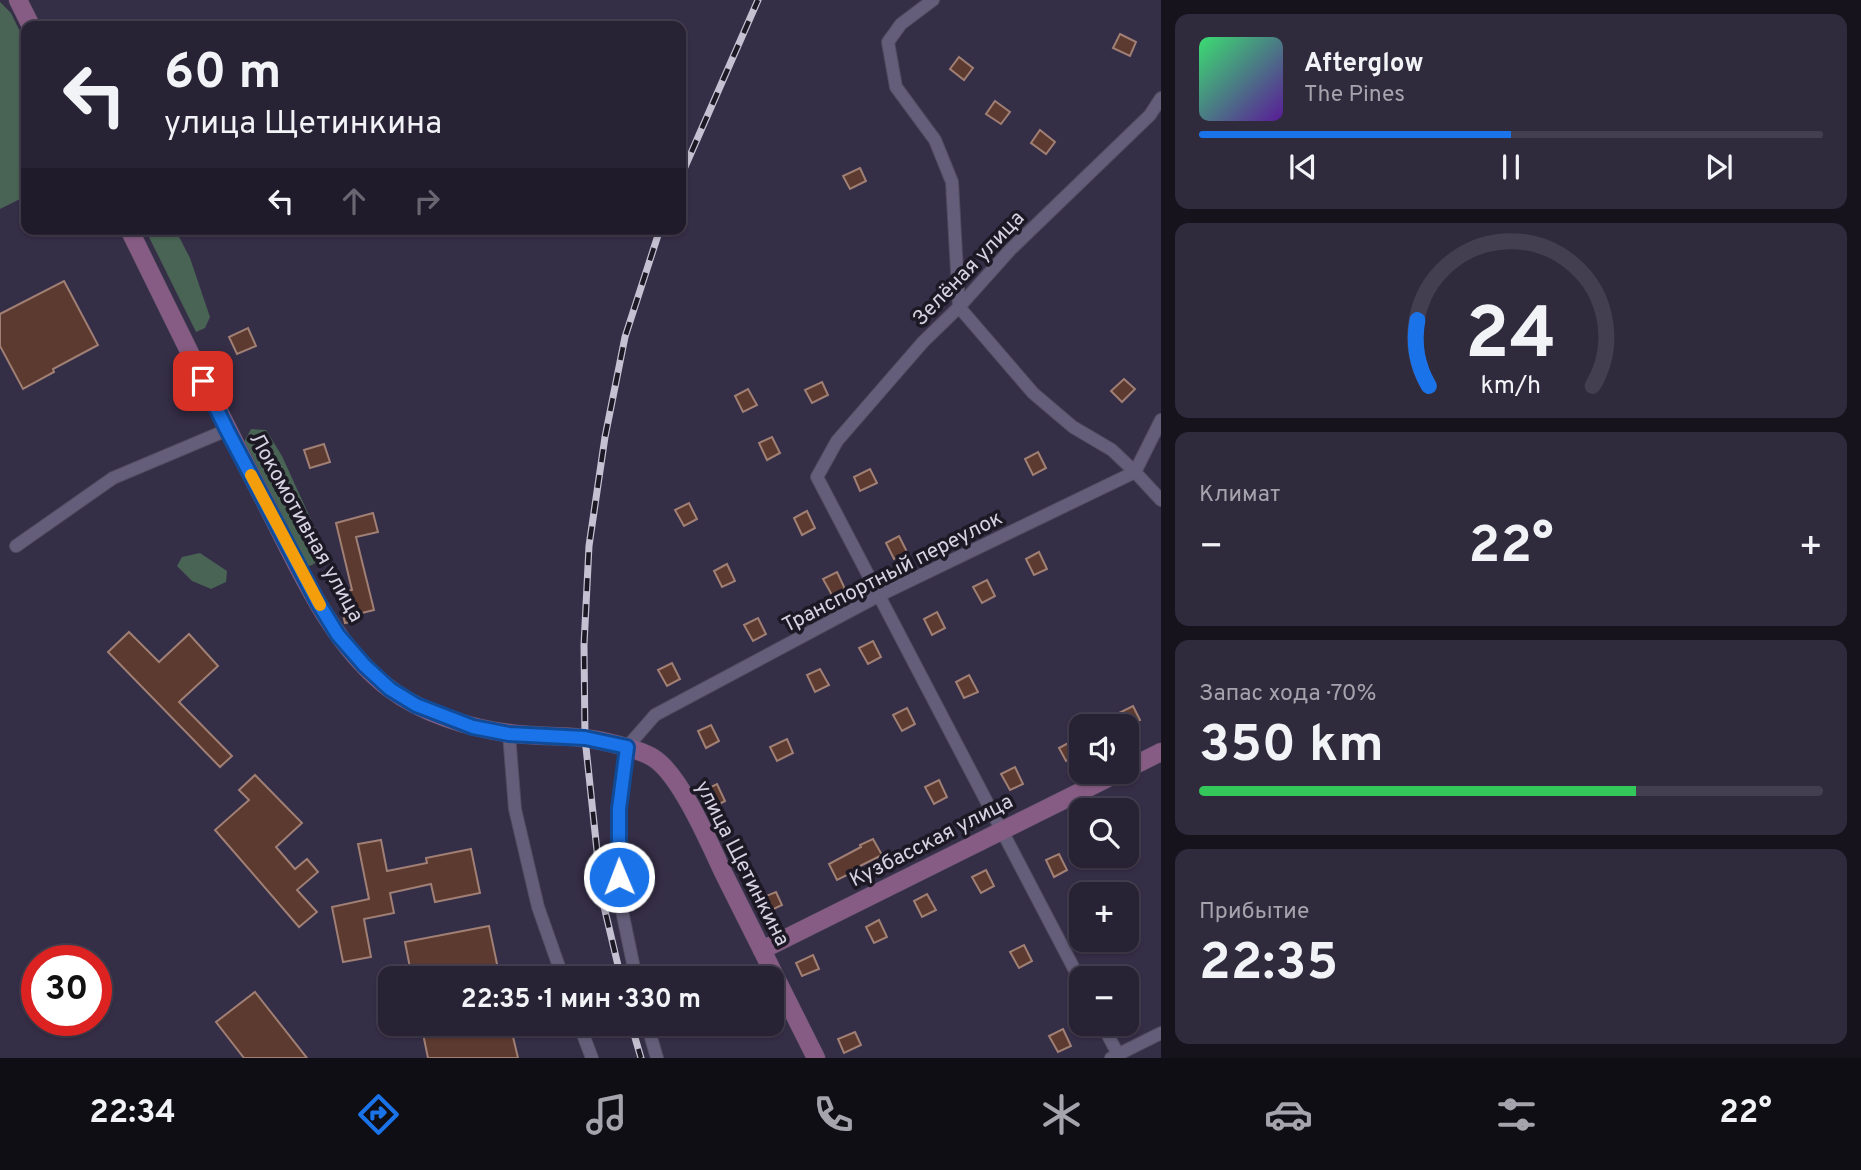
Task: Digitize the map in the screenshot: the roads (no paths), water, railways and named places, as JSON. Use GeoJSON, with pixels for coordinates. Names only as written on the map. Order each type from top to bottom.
{"type":"FeatureCollection","features":[{"type":"Feature","properties":{"kind":"street"},"geometry":{"type":"LineString","coordinates":[[18,0],[28,21]]}},
{"type":"Feature","properties":{"kind":"street"},"geometry":{"type":"LineString","coordinates":[[933,0],[901,24],[888,42],[896,87],[935,140],[952,182],[960,307],[1033,393],[1073,427],[1112,450],[1161,500]]}},
{"type":"Feature","properties":{"kind":"street","name":"Зелёная улица"},"geometry":{"type":"LineString","coordinates":[[878,596],[817,477],[836,441],[923,342],[960,307],[1010,250],[1150,115],[1161,98]]}},
{"type":"Feature","properties":{"kind":"street","name":"Локомотивная улица"},"geometry":{"type":"LineString","coordinates":[[133,235],[227,430],[317,601],[338,635],[365,666],[390,689],[416,705],[473,727],[509,734],[585,738]]}},
{"type":"Feature","properties":{"kind":"street"},"geometry":{"type":"LineString","coordinates":[[1135,472],[1161,420]]}},
{"type":"Feature","properties":{"kind":"street"},"geometry":{"type":"LineString","coordinates":[[16,546],[113,478],[227,430]]}},
{"type":"Feature","properties":{"kind":"street","name":"Транспортный переулок"},"geometry":{"type":"LineString","coordinates":[[627,747],[655,715],[878,596],[1135,472]]}},
{"type":"Feature","properties":{"kind":"street"},"geometry":{"type":"LineString","coordinates":[[878,596],[1073,966]]}},
{"type":"Feature","properties":{"kind":"street"},"geometry":{"type":"LineString","coordinates":[[509,734],[515,809],[538,907],[559,966]]}},
{"type":"Feature","properties":{"kind":"street","name":"улица Щетинкина"},"geometry":{"type":"LineString","coordinates":[[585,738],[627,747],[655,758],[676,781],[816,1058]]}},
{"type":"Feature","properties":{"kind":"street"},"geometry":{"type":"LineString","coordinates":[[627,747],[619,809],[618,852],[620,901],[634,966]]}},
{"type":"Feature","properties":{"kind":"street"},"geometry":{"type":"LineString","coordinates":[[1139,762],[1161,752]]}},
{"type":"Feature","properties":{"kind":"street","name":"Кузбасская улица"},"geometry":{"type":"LineString","coordinates":[[762,950],[1095,784]]}},
{"type":"Feature","properties":{"kind":"street"},"geometry":{"type":"LineString","coordinates":[[1107,1036],[1117,1057],[1161,1033]]}},
{"type":"Feature","properties":{"kind":"street"},"geometry":{"type":"LineString","coordinates":[[584,1036],[592,1058]]}},
{"type":"Feature","properties":{"kind":"street"},"geometry":{"type":"LineString","coordinates":[[651,1036],[657,1058]]}},
{"type":"Feature","properties":{"kind":"railway"},"geometry":{"type":"LineString","coordinates":[[686,165],[758,0]]}},
{"type":"Feature","properties":{"kind":"railway"},"geometry":{"type":"LineString","coordinates":[[618,966],[602,898],[585,738],[584,645],[589,546],[605,437],[625,337],[658,235]]}},
{"type":"Feature","properties":{"kind":"railway"},"geometry":{"type":"LineString","coordinates":[[635,1036],[641,1058]]}}]}
